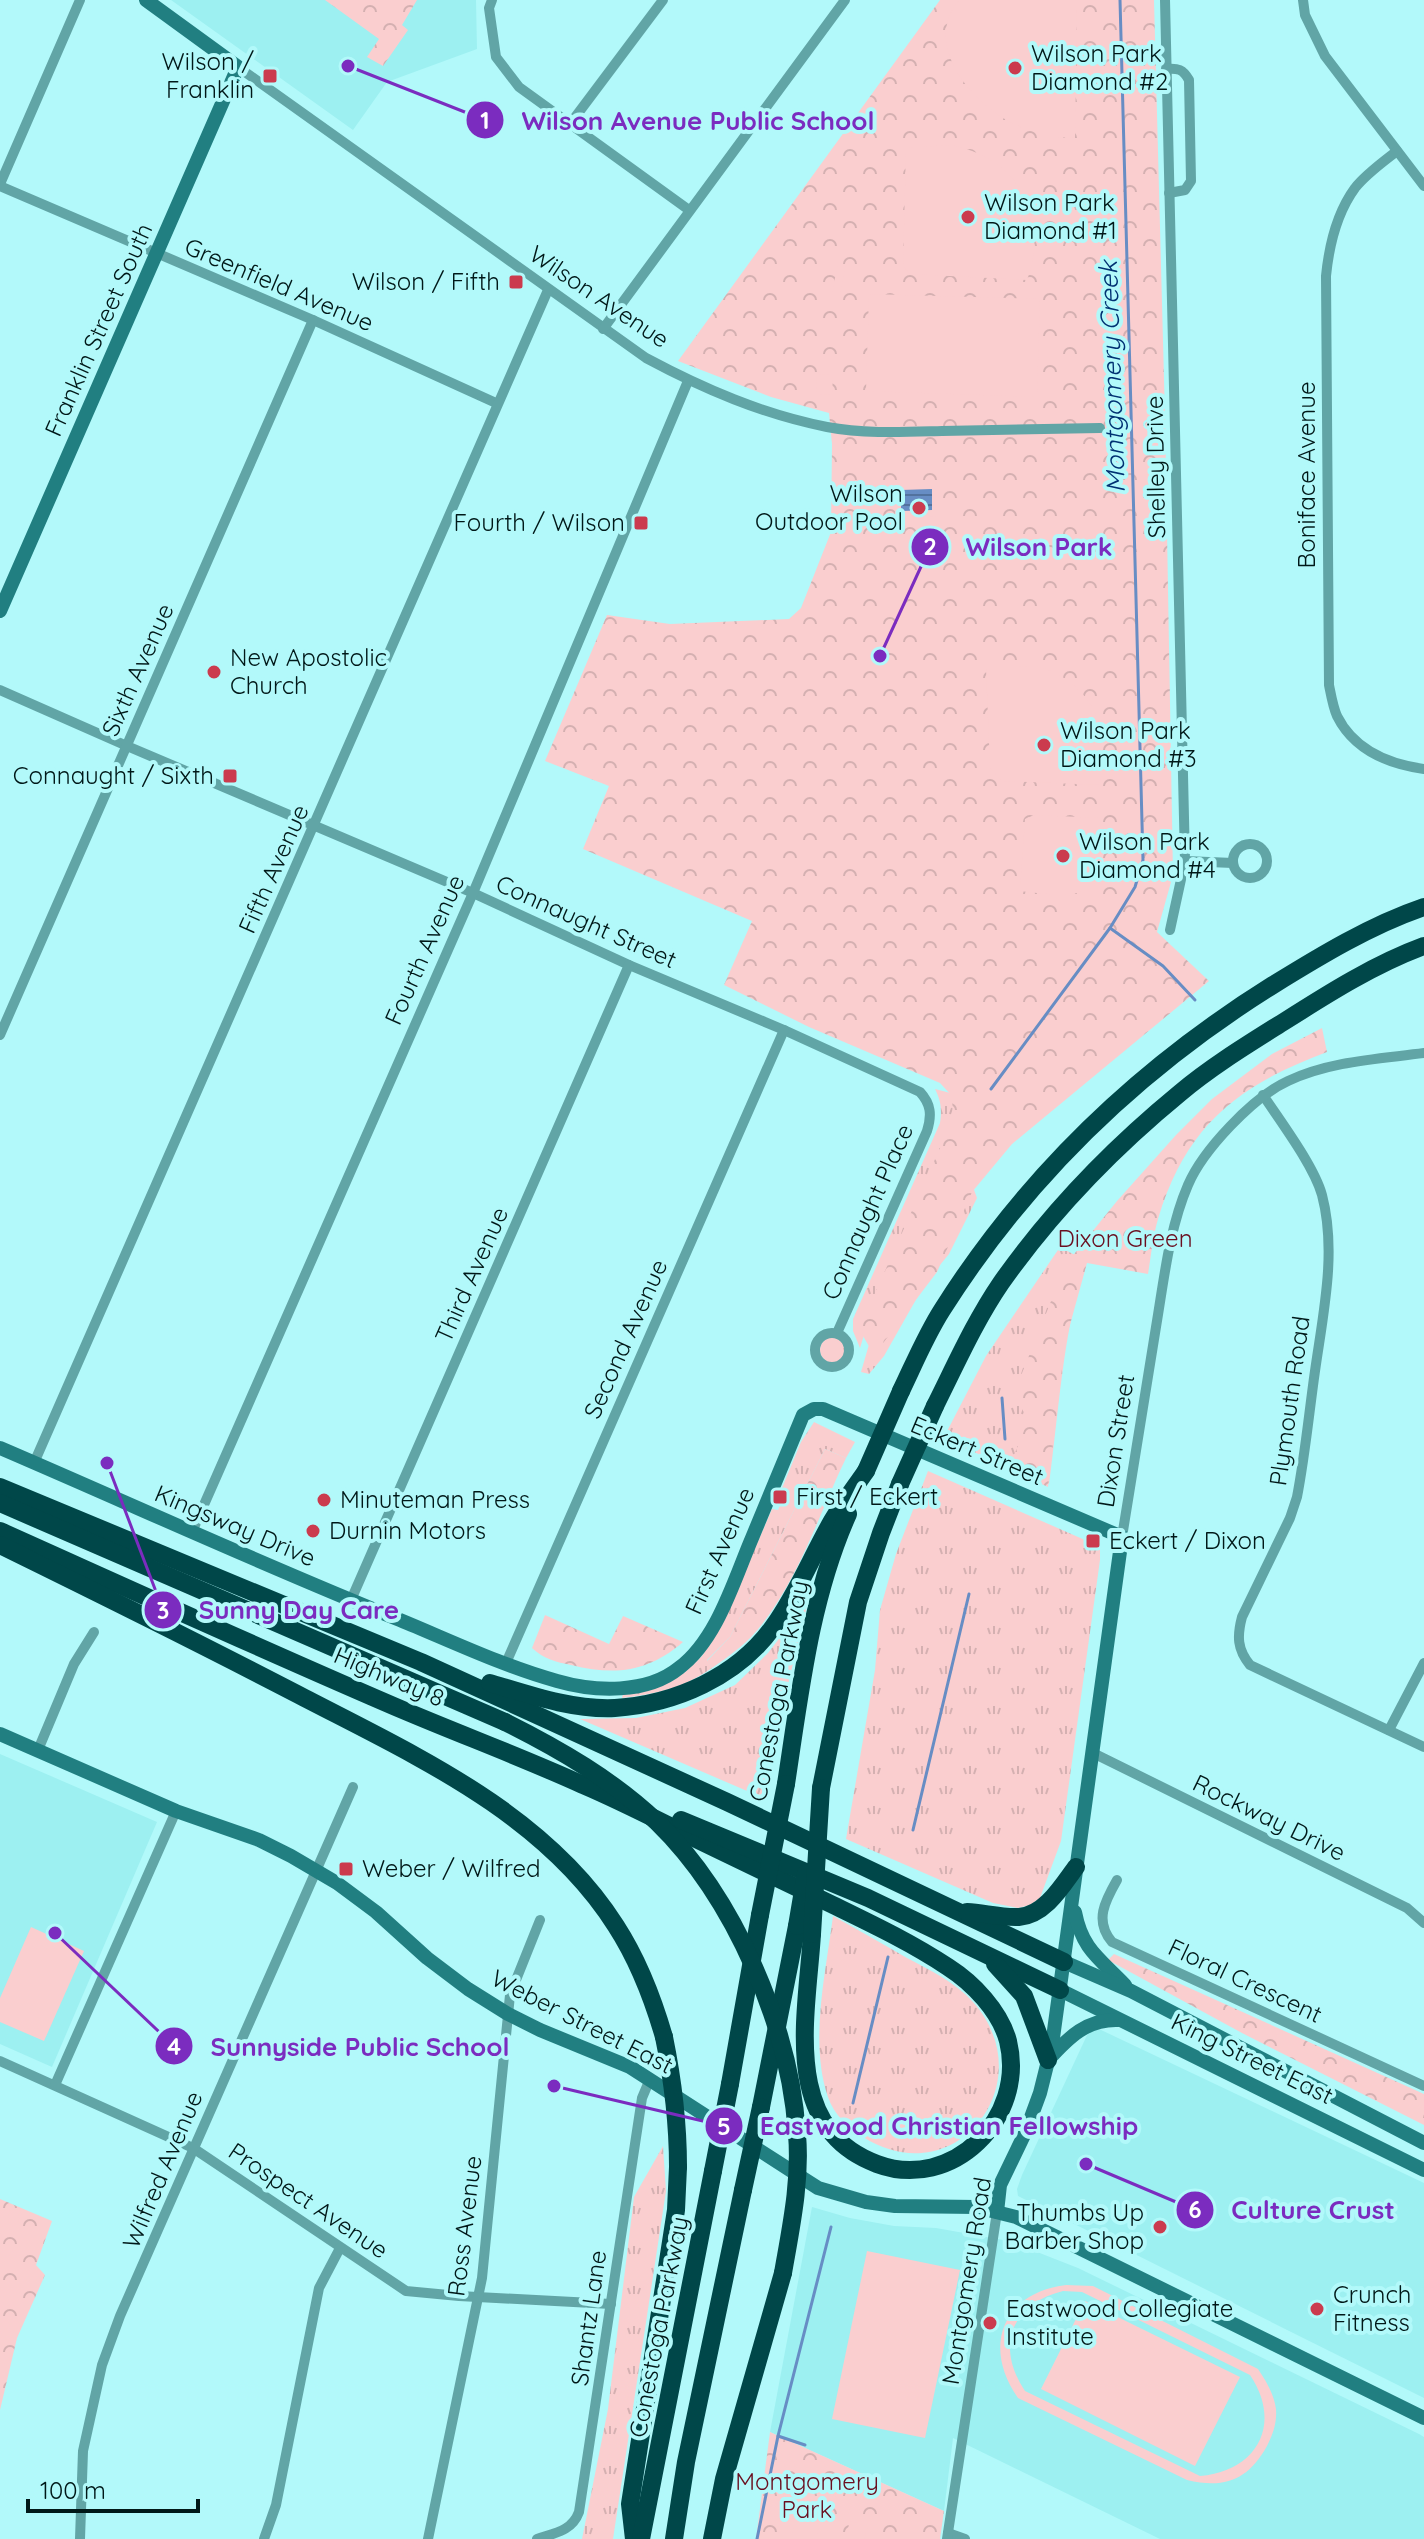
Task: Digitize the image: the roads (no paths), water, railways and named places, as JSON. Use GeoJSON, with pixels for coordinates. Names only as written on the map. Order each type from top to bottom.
{"type":"FeatureCollection","features":[{"type":"Feature","properties":{"kind":"highway","name":"Conestoga Parkway"},"geometry":{"type":"LineString","coordinates":[[641,2539],[786,1784],[804,1662],[821,1589],[844,1521],[901,1391],[940,1312],[978,1256],[1035,1183],[1097,1119],[1165,1060],[1231,1011],[1307,964],[1401,915],[1424,907]]}},
{"type":"Feature","properties":{"kind":"highway"},"geometry":{"type":"LineString","coordinates":[[674,2539],[686,2462],[743,2190],[804,1930],[821,1788],[858,1602],[900,1484],[935,1406],[972,1331],[1000,1285],[1048,1223],[1106,1159],[1181,1092],[1242,1049],[1324,996],[1424,946]]}},
{"type":"Feature","properties":{"kind":"highway"},"geometry":{"type":"LineString","coordinates":[[421,1662],[575,1705],[614,1708],[642,1704],[674,1697],[701,1686],[748,1655],[771,1630],[788,1605],[833,1520],[866,1471]]}},
{"type":"Feature","properties":{"kind":"highway","name":"Highway 8"},"geometry":{"type":"LineString","coordinates":[[0,1487],[421,1662]]}},
{"type":"Feature","properties":{"kind":"highway"},"geometry":{"type":"LineString","coordinates":[[0,1503],[505,1722],[557,1748],[657,1822],[695,1866],[735,1928],[765,1995],[787,2060],[797,2135],[796,2202],[783,2273],[724,2479],[712,2539]]}},
{"type":"Feature","properties":{"kind":"highway","name":"Highway 8"},"geometry":{"type":"LineString","coordinates":[[0,1531],[411,1713],[584,1785]]}},
{"type":"Feature","properties":{"kind":"highway"},"geometry":{"type":"LineString","coordinates":[[0,1545],[178,1633],[464,1783],[513,1817],[583,1884],[616,1925],[655,2006],[674,2083],[678,2131],[676,2210],[630,2504],[634,2539]]}},
{"type":"Feature","properties":{"kind":"highway"},"geometry":{"type":"LineString","coordinates":[[421,1662],[727,1802],[1064,1962]]}},
{"type":"Feature","properties":{"kind":"highway"},"geometry":{"type":"LineString","coordinates":[[584,1785],[873,1924],[945,1964],[966,1980],[999,2022],[1007,2040],[1010,2082],[1003,2109],[994,2125],[965,2154],[951,2163],[932,2168],[887,2168],[847,2149],[832,2134],[816,2111],[809,2090],[804,1930]]}},
{"type":"Feature","properties":{"kind":"highway"},"geometry":{"type":"LineString","coordinates":[[584,1785],[667,1814],[791,1864],[1060,1990]]}},
{"type":"Feature","properties":{"kind":"highway"},"geometry":{"type":"LineString","coordinates":[[952,1910],[1019,1917],[1031,1914],[1052,1899],[1076,1867]]}},
{"type":"Feature","properties":{"kind":"highway"},"geometry":{"type":"LineString","coordinates":[[985,1954],[1024,1996],[1048,2060]]}},
{"type":"Feature","properties":{"kind":"street"},"geometry":{"type":"LineString","coordinates":[[0,185],[80,0]]}},
{"type":"Feature","properties":{"kind":"street","name":"Wilson Avenue"},"geometry":{"type":"LineString","coordinates":[[146,0],[603,329],[688,381],[757,408],[844,429],[895,432],[1100,428]]}},
{"type":"Feature","properties":{"kind":"street"},"geometry":{"type":"LineString","coordinates":[[492,0],[489,8],[496,57],[519,87],[689,210]]}},
{"type":"Feature","properties":{"kind":"street"},"geometry":{"type":"LineString","coordinates":[[570,124],[663,0]]}},
{"type":"Feature","properties":{"kind":"street"},"geometry":{"type":"LineString","coordinates":[[603,329],[845,0]]}},
{"type":"Feature","properties":{"kind":"street","name":"Shelley Drive"},"geometry":{"type":"LineString","coordinates":[[1165,0],[1185,861],[1170,930]]}},
{"type":"Feature","properties":{"kind":"street"},"geometry":{"type":"LineString","coordinates":[[1303,0],[1305,15],[1325,56],[1424,186]]}},
{"type":"Feature","properties":{"kind":"street","name":"Franklin Street South"},"geometry":{"type":"LineString","coordinates":[[0,611],[238,67]]}},
{"type":"Feature","properties":{"kind":"street"},"geometry":{"type":"LineString","coordinates":[[1166,69],[1184,71],[1189,80],[1191,181],[1185,190],[1169,193]]}},
{"type":"Feature","properties":{"kind":"street","name":"Boniface Avenue"},"geometry":{"type":"LineString","coordinates":[[1397,151],[1356,187],[1335,228],[1329,250],[1326,276],[1329,685],[1337,716],[1362,748],[1397,765],[1424,769]]}},
{"type":"Feature","properties":{"kind":"street","name":"Greenfield Avenue"},"geometry":{"type":"LineString","coordinates":[[0,185],[496,403]]}},
{"type":"Feature","properties":{"kind":"street","name":"Fifth Avenue"},"geometry":{"type":"LineString","coordinates":[[34,1463],[548,290]]}},
{"type":"Feature","properties":{"kind":"street","name":"Sixth Avenue"},"geometry":{"type":"LineString","coordinates":[[0,1035],[313,320]]}},
{"type":"Feature","properties":{"kind":"street","name":"Fourth Avenue"},"geometry":{"type":"LineString","coordinates":[[192,1532],[473,893],[688,381]]}},
{"type":"Feature","properties":{"kind":"street","name":"Connaught Street"},"geometry":{"type":"LineString","coordinates":[[0,690],[784,1030],[920,1092],[929,1105]]}},
{"type":"Feature","properties":{"kind":"street"},"geometry":{"type":"LineString","coordinates":[[1185,861],[1233,863]]}},
{"type":"Feature","properties":{"kind":"street","name":"Third Avenue"},"geometry":{"type":"LineString","coordinates":[[351,1600],[629,965]]}},
{"type":"Feature","properties":{"kind":"street","name":"Second Avenue"},"geometry":{"type":"LineString","coordinates":[[506,1663],[784,1030]]}},
{"type":"Feature","properties":{"kind":"street","name":"Dixon Street"},"geometry":{"type":"LineString","coordinates":[[1060,1990],[1122,1537],[1172,1236],[1188,1183],[1233,1124],[1263,1095],[1287,1081],[1324,1067],[1424,1053]]}},
{"type":"Feature","properties":{"kind":"street","name":"Plymouth Road"},"geometry":{"type":"LineString","coordinates":[[1263,1095],[1296,1144],[1321,1193],[1328,1254],[1326,1290],[1297,1497],[1242,1617],[1239,1645],[1250,1665],[1424,1747]]}},
{"type":"Feature","properties":{"kind":"street","name":"Connaught Place"},"geometry":{"type":"LineString","coordinates":[[837,1333],[927,1131],[929,1105]]}},
{"type":"Feature","properties":{"kind":"street","name":"Eckert Street"},"geometry":{"type":"LineString","coordinates":[[814,1409],[823,1409],[1122,1537]]}},
{"type":"Feature","properties":{"kind":"street","name":"First Avenue"},"geometry":{"type":"LineString","coordinates":[[638,1686],[659,1680],[679,1669],[698,1650],[721,1612],[803,1415],[814,1409]]}},
{"type":"Feature","properties":{"kind":"street","name":"Kingsway Drive"},"geometry":{"type":"LineString","coordinates":[[0,1448],[351,1600],[506,1663],[558,1681],[589,1687],[638,1686]]}},
{"type":"Feature","properties":{"kind":"street"},"geometry":{"type":"LineString","coordinates":[[38,1750],[74,1664],[94,1632]]}},
{"type":"Feature","properties":{"kind":"street"},"geometry":{"type":"LineString","coordinates":[[1389,1730],[1424,1663]]}},
{"type":"Feature","properties":{"kind":"street","name":"Weber Street East"},"geometry":{"type":"LineString","coordinates":[[0,1734],[176,1811],[259,1840],[316,1871],[376,1912],[427,1958],[468,1989],[508,2014],[630,2067],[818,2188],[866,2202],[895,2206],[976,2207],[1016,2217],[1424,2418]]}},
{"type":"Feature","properties":{"kind":"street","name":"Rockway Drive"},"geometry":{"type":"LineString","coordinates":[[1093,1753],[1407,1908],[1424,1923]]}},
{"type":"Feature","properties":{"kind":"street","name":"Wilfred Avenue"},"geometry":{"type":"LineString","coordinates":[[80,2539],[83,2451],[102,2365],[120,2316],[353,1787]]}},
{"type":"Feature","properties":{"kind":"street"},"geometry":{"type":"LineString","coordinates":[[55,2085],[176,1811]]}},
{"type":"Feature","properties":{"kind":"street","name":"Floral Crescent"},"geometry":{"type":"LineString","coordinates":[[1117,1880],[1102,1906],[1106,1935],[1112,1942],[1424,2086]]}},
{"type":"Feature","properties":{"kind":"street"},"geometry":{"type":"LineString","coordinates":[[1072,1895],[1079,1933],[1086,1947],[1131,1991]]}},
{"type":"Feature","properties":{"kind":"street","name":"Ross Avenue"},"geometry":{"type":"LineString","coordinates":[[428,2539],[479,2297],[510,1995],[540,1920]]}},
{"type":"Feature","properties":{"kind":"street","name":"King Street East"},"geometry":{"type":"LineString","coordinates":[[1064,1962],[1131,1991],[1424,2143]]}},
{"type":"Feature","properties":{"kind":"street","name":"King Street East"},"geometry":{"type":"LineString","coordinates":[[1060,1990],[1424,2170]]}},
{"type":"Feature","properties":{"kind":"street","name":"Montgomery Road"},"geometry":{"type":"LineString","coordinates":[[948,2536],[1000,2185],[1040,2093],[1060,1990]]}},
{"type":"Feature","properties":{"kind":"street"},"geometry":{"type":"LineString","coordinates":[[1048,2060],[1071,2034],[1082,2028],[1103,2019],[1122,2020]]}},
{"type":"Feature","properties":{"kind":"street","name":"Prospect Avenue"},"geometry":{"type":"LineString","coordinates":[[0,2061],[193,2148],[406,2291],[611,2304]]}},
{"type":"Feature","properties":{"kind":"street","name":"Shantz Lane"},"geometry":{"type":"LineString","coordinates":[[537,2539],[569,2528],[576,2522],[579,2512],[642,2098],[650,2079]]}},
{"type":"Feature","properties":{"kind":"street"},"geometry":{"type":"LineString","coordinates":[[264,2539],[276,2505],[319,2288],[340,2248]]}},
{"type":"Feature","properties":{"kind":"street"},"geometry":{"type":"LineString","coordinates":[[948,2536],[965,2539]]}},
{"type":"Feature","properties":{"kind":"waterway","name":"Montgomery Creek"},"geometry":{"type":"LineString","coordinates":[[991,1089],[1110,928],[1135,887],[1143,860],[1120,0]]}},
{"type":"Feature","properties":{"kind":"waterway"},"geometry":{"type":"LineString","coordinates":[[1110,928],[1163,966],[1195,1000]]}},
{"type":"Feature","properties":{"kind":"waterway","name":"Montgomery Creek"},"geometry":{"type":"LineString","coordinates":[[1002,1398],[1005,1439]]}},
{"type":"Feature","properties":{"kind":"waterway","name":"Montgomery Creek"},"geometry":{"type":"LineString","coordinates":[[913,1830],[969,1594]]}},
{"type":"Feature","properties":{"kind":"waterway","name":"Montgomery Creek"},"geometry":{"type":"LineString","coordinates":[[853,2103],[888,1957]]}},
{"type":"Feature","properties":{"kind":"waterway","name":"Montgomery Creek"},"geometry":{"type":"LineString","coordinates":[[757,2539],[778,2436],[831,2227]]}},
{"type":"Feature","properties":{"kind":"waterway"},"geometry":{"type":"LineString","coordinates":[[778,2436],[805,2445]]}},
{"type":"Feature","properties":{"kind":"place","name":"Wilson Avenue Public School"},"geometry":{"type":"Point","coordinates":[348,66]}},
{"type":"Feature","properties":{"kind":"place","name":"Wilson Park Diamond #2"},"geometry":{"type":"Point","coordinates":[1015,68]}},
{"type":"Feature","properties":{"kind":"place","name":"Wilson / Franklin"},"geometry":{"type":"Point","coordinates":[270,76]}},
{"type":"Feature","properties":{"kind":"place","name":"Wilson Park Diamond #1"},"geometry":{"type":"Point","coordinates":[968,217]}},
{"type":"Feature","properties":{"kind":"place","name":"Wilson / Fifth"},"geometry":{"type":"Point","coordinates":[516,282]}},
{"type":"Feature","properties":{"kind":"place","name":"Wilson Outdoor Pool"},"geometry":{"type":"Point","coordinates":[919,508]}},
{"type":"Feature","properties":{"kind":"place","name":"Fourth / Wilson"},"geometry":{"type":"Point","coordinates":[641,523]}},
{"type":"Feature","properties":{"kind":"place","name":"Wilson Park"},"geometry":{"type":"Point","coordinates":[880,656]}},
{"type":"Feature","properties":{"kind":"place","name":"New Apostolic Church"},"geometry":{"type":"Point","coordinates":[214,672]}},
{"type":"Feature","properties":{"kind":"place","name":"Wilson Park Diamond #3"},"geometry":{"type":"Point","coordinates":[1044,745]}},
{"type":"Feature","properties":{"kind":"place","name":"Connaught / Sixth"},"geometry":{"type":"Point","coordinates":[230,776]}},
{"type":"Feature","properties":{"kind":"place","name":"Wilson Park Diamond #4"},"geometry":{"type":"Point","coordinates":[1063,856]}},
{"type":"Feature","properties":{"kind":"place","name":"Sunny Day Care"},"geometry":{"type":"Point","coordinates":[107,1463]}},
{"type":"Feature","properties":{"kind":"place","name":"First / Eckert"},"geometry":{"type":"Point","coordinates":[780,1497]}},
{"type":"Feature","properties":{"kind":"place","name":"Minuteman Press"},"geometry":{"type":"Point","coordinates":[324,1500]}},
{"type":"Feature","properties":{"kind":"place","name":"Durnin Motors"},"geometry":{"type":"Point","coordinates":[313,1531]}},
{"type":"Feature","properties":{"kind":"place","name":"Eckert / Dixon"},"geometry":{"type":"Point","coordinates":[1093,1541]}},
{"type":"Feature","properties":{"kind":"place","name":"Weber / Wilfred"},"geometry":{"type":"Point","coordinates":[346,1869]}},
{"type":"Feature","properties":{"kind":"place","name":"Sunnyside Public School"},"geometry":{"type":"Point","coordinates":[55,1933]}},
{"type":"Feature","properties":{"kind":"place","name":"Eastwood Christian Fellowship"},"geometry":{"type":"Point","coordinates":[554,2086]}},
{"type":"Feature","properties":{"kind":"place","name":"Culture Crust"},"geometry":{"type":"Point","coordinates":[1086,2164]}},
{"type":"Feature","properties":{"kind":"place","name":"Thumbs Up Barber Shop"},"geometry":{"type":"Point","coordinates":[1160,2227]}},
{"type":"Feature","properties":{"kind":"place","name":"Crunch Fitness"},"geometry":{"type":"Point","coordinates":[1317,2309]}},
{"type":"Feature","properties":{"kind":"place","name":"Eastwood Collegiate Institute"},"geometry":{"type":"Point","coordinates":[990,2323]}},
{"type":"Feature","properties":{"kind":"park label","name":"Dixon Green"},"geometry":{"type":"Point","coordinates":[1125,1239]}},
{"type":"Feature","properties":{"kind":"park label","name":"Montgomery Park"},"geometry":{"type":"Point","coordinates":[807,2496]}}]}
